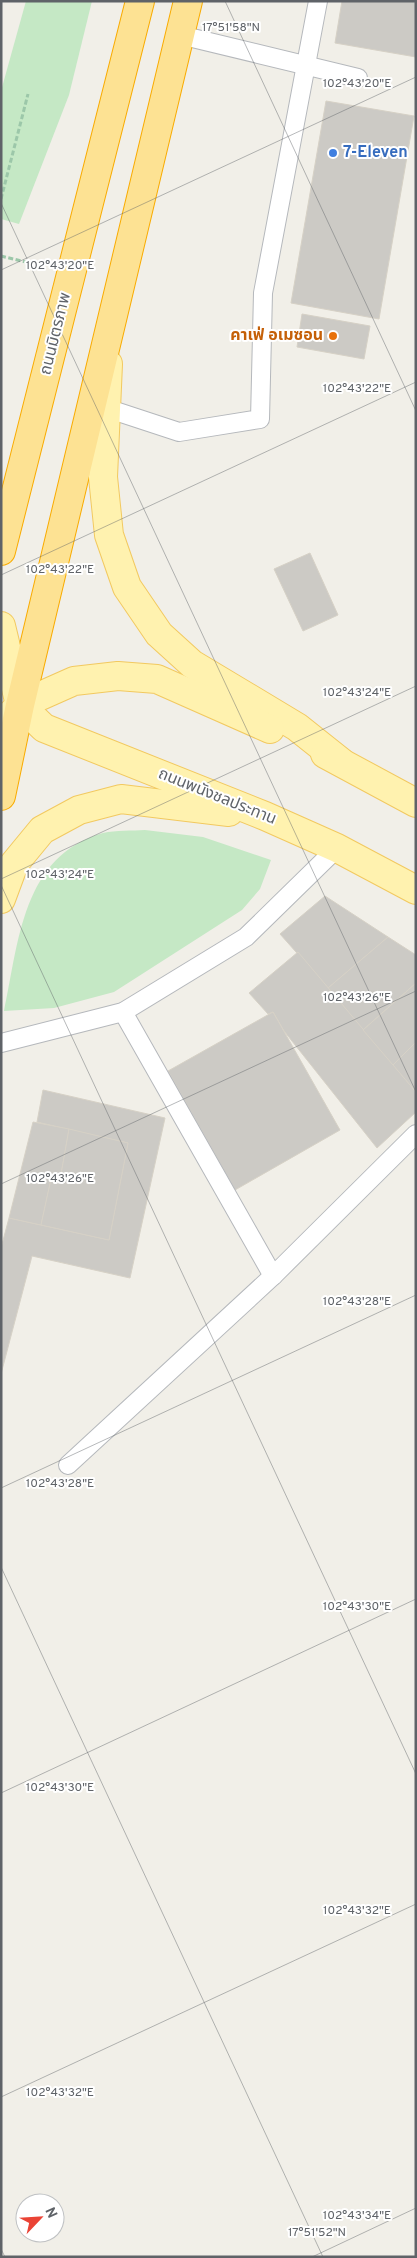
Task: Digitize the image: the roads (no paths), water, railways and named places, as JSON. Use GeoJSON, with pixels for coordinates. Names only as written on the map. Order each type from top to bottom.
{"type":"FeatureCollection","features":[{"type":"Feature","properties":{"kind":"highway","name":"ถนนมิตรภาพ"},"geometry":{"type":"LineString","coordinates":[[1,551],[140,1]]}},
{"type":"Feature","properties":{"kind":"highway"},"geometry":{"type":"LineString","coordinates":[[1,796],[20,705],[188,1]]}},
{"type":"Feature","properties":{"kind":"main road"},"geometry":{"type":"LineString","coordinates":[[110,330],[103,477],[109,535],[127,586],[159,634],[192,664],[297,727],[341,762]]}},
{"type":"Feature","properties":{"kind":"main road"},"geometry":{"type":"LineString","coordinates":[[1,626],[20,705]]}},
{"type":"Feature","properties":{"kind":"main road"},"geometry":{"type":"LineString","coordinates":[[1,725],[20,705],[74,681],[118,676],[157,679],[195,694],[341,762],[416,803]]}},
{"type":"Feature","properties":{"kind":"main road","name":"ถนนพนังชลประทาน"},"geometry":{"type":"LineString","coordinates":[[20,705],[44,728],[265,816],[338,848],[416,890]]}},
{"type":"Feature","properties":{"kind":"main road"},"geometry":{"type":"LineString","coordinates":[[1,898],[14,864],[42,830],[79,810],[121,799],[265,816]]}},
{"type":"Feature","properties":{"kind":"lane"},"geometry":{"type":"LineString","coordinates":[[106,408],[179,432],[260,419],[263,293],[318,1]]}},
{"type":"Feature","properties":{"kind":"lane"},"geometry":{"type":"LineString","coordinates":[[180,35],[358,78]]}},
{"type":"Feature","properties":{"kind":"lane"},"geometry":{"type":"LineString","coordinates":[[1,1043],[123,1012],[246,937],[338,848]]}},
{"type":"Feature","properties":{"kind":"lane"},"geometry":{"type":"LineString","coordinates":[[123,1012],[273,1276]]}},
{"type":"Feature","properties":{"kind":"lane"},"geometry":{"type":"LineString","coordinates":[[68,1465],[273,1276],[416,1134]]}},
{"type":"Feature","properties":{"kind":"place","name":"7-Eleven"},"geometry":{"type":"Point","coordinates":[333,153]}},
{"type":"Feature","properties":{"kind":"place","name":"คาเฟ่ อเมซอน"},"geometry":{"type":"Point","coordinates":[333,336]}}]}
